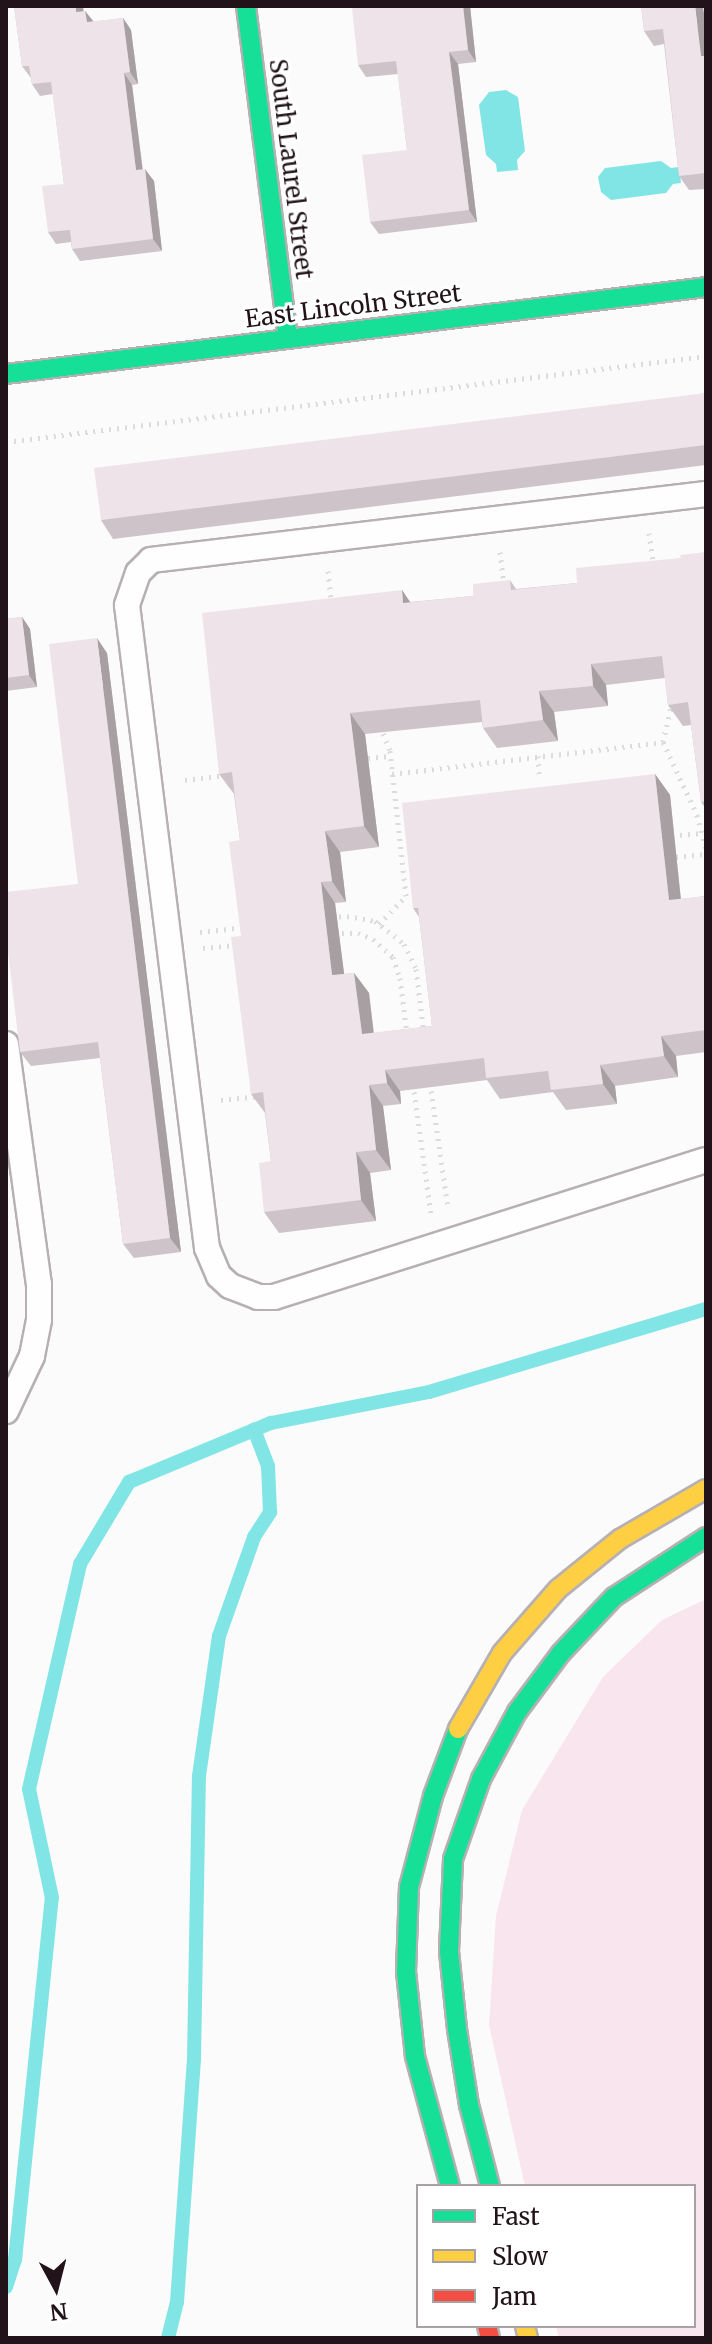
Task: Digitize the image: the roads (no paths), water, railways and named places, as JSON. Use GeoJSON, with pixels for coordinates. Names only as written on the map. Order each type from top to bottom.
{"type":"FeatureCollection","features":[{"type":"Feature","properties":{"kind":"main road","name":"South Laurel Street"},"geometry":{"type":"LineString","coordinates":[[246,6],[288,338]]}},
{"type":"Feature","properties":{"kind":"main road","name":"East Lincoln Street"},"geometry":{"type":"LineString","coordinates":[[6,374],[706,287]]}},
{"type":"Feature","properties":{"kind":"main road"},"geometry":{"type":"LineString","coordinates":[[449,2184],[415,2056],[406,1972],[409,1887],[433,1796],[457,1731],[502,1653],[558,1589],[620,1539],[706,1489]]}},
{"type":"Feature","properties":{"kind":"main road"},"geometry":{"type":"LineString","coordinates":[[489,2184],[469,2105],[457,2029],[449,1951],[453,1859],[481,1779],[517,1712],[561,1653],[614,1597],[683,1549],[706,1537]]}},
{"type":"Feature","properties":{"kind":"lane"},"geometry":{"type":"LineString","coordinates":[[706,494],[151,560],[138,573],[127,605],[207,1248],[219,1276],[244,1294],[274,1297],[706,1160]]}},
{"type":"Feature","properties":{"kind":"lane"},"geometry":{"type":"LineString","coordinates":[[6,1044],[39,1284],[39,1320],[32,1356],[6,1411]]}},
{"type":"Feature","properties":{"kind":"water"},"geometry":{"type":"Polygon","coordinates":[[[506,90],[518,97],[525,151],[517,160],[518,170],[497,172],[496,164],[486,155],[479,105],[489,92],[506,90]]]}},
{"type":"Feature","properties":{"kind":"water"},"geometry":{"type":"Polygon","coordinates":[[[661,161],[671,168],[679,167],[681,183],[673,184],[666,193],[611,200],[601,192],[598,177],[605,168],[661,161]]]}},
{"type":"Feature","properties":{"kind":"waterway"},"geometry":{"type":"LineString","coordinates":[[6,2287],[15,2260],[52,1898],[29,1789],[80,1564],[129,1482],[271,1423],[429,1392],[706,1309]]}},
{"type":"Feature","properties":{"kind":"waterway"},"geometry":{"type":"LineString","coordinates":[[168,2338],[177,2302],[194,2059],[199,1776],[219,1636],[254,1537],[270,1512],[268,1466],[254,1430]]}}]}
